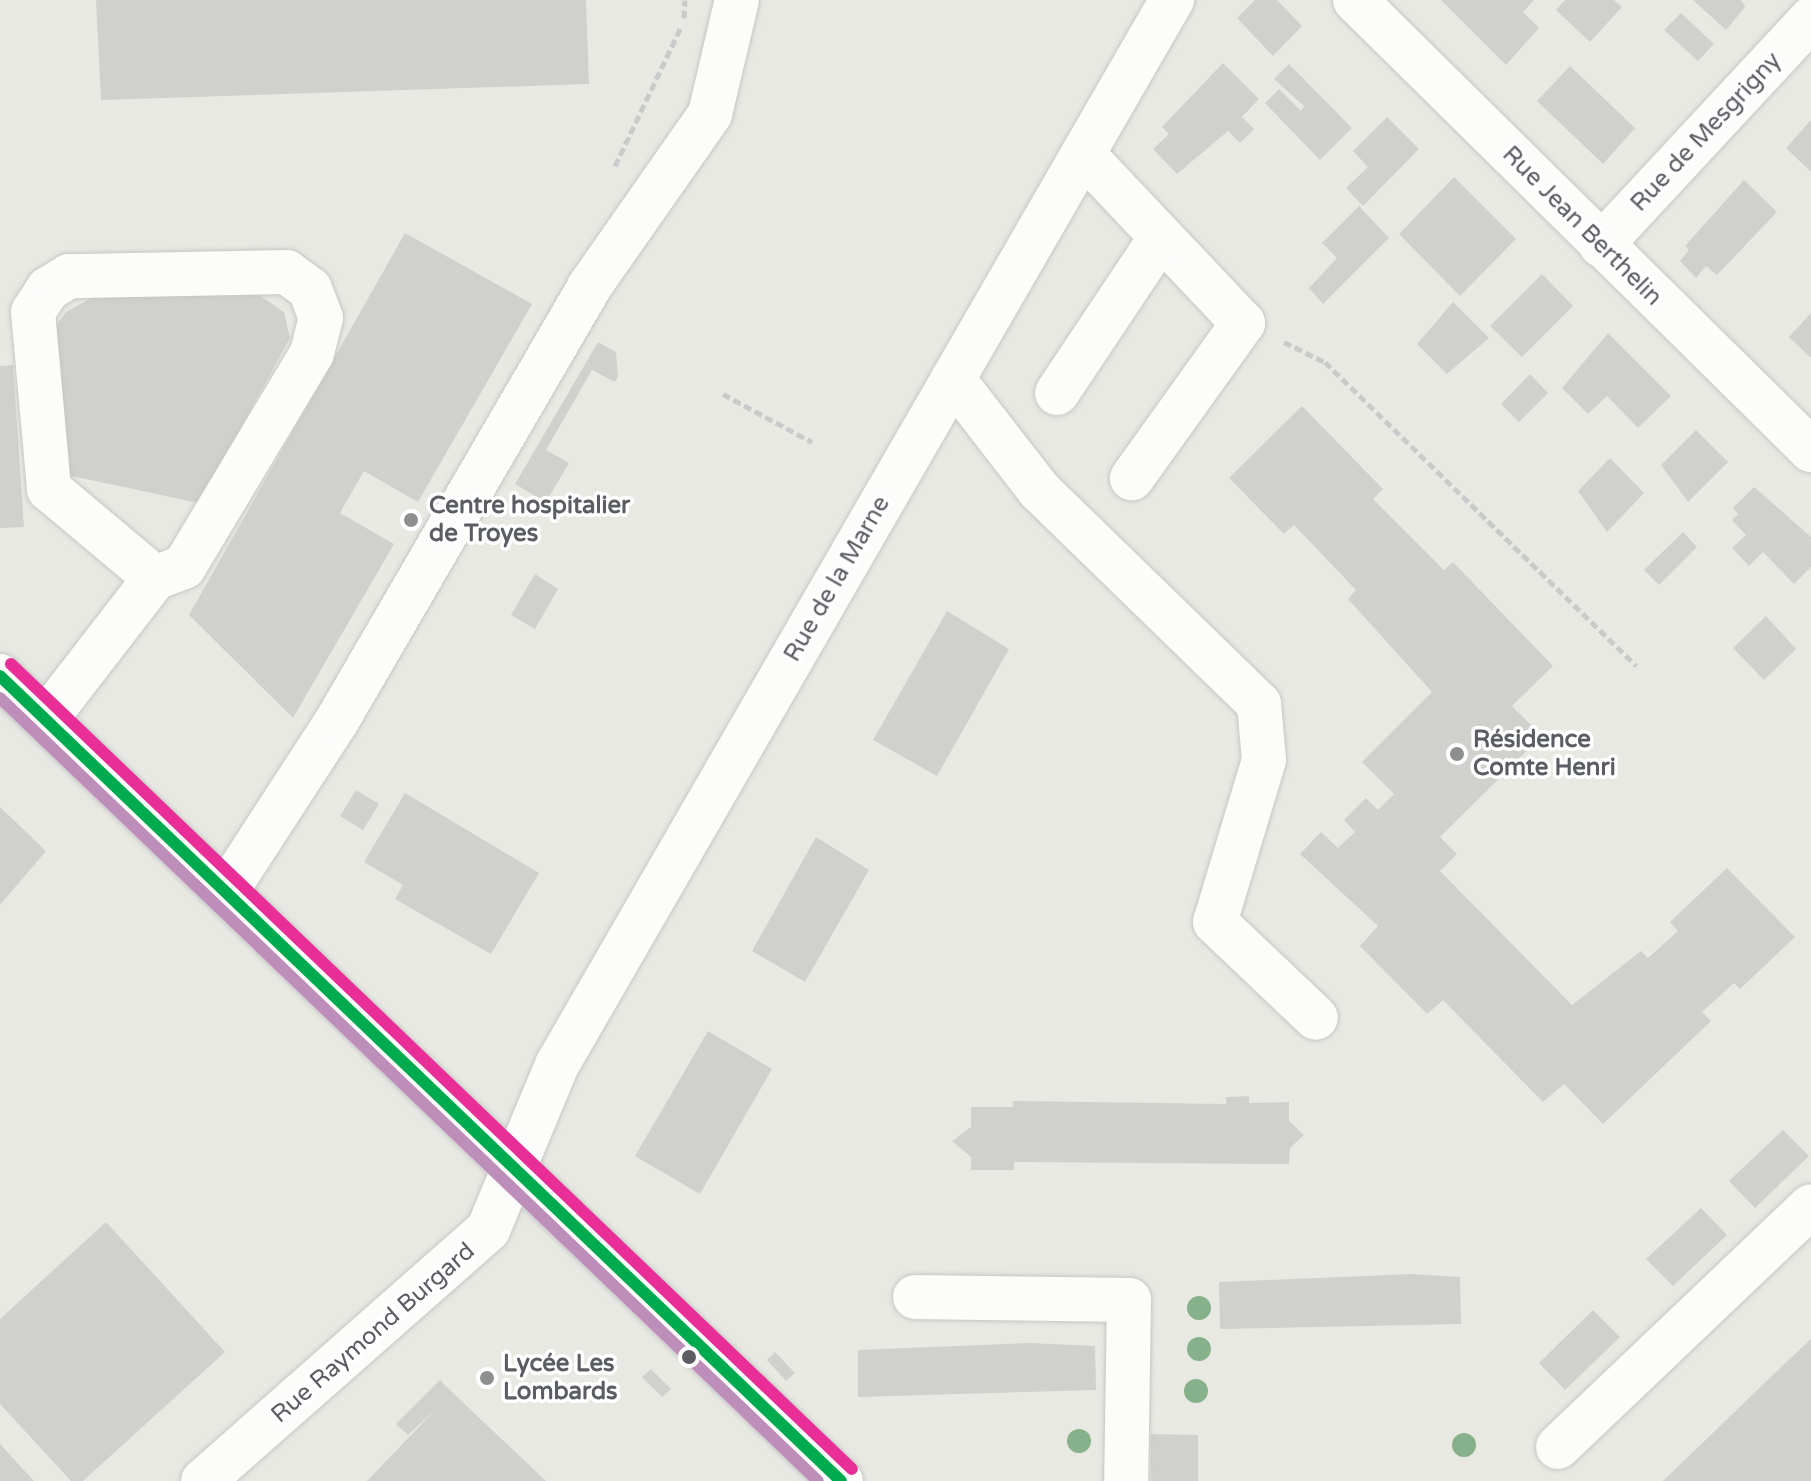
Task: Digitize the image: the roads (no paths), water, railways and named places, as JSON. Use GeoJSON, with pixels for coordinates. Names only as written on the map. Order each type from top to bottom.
{"type":"FeatureCollection","features":[{"type":"Feature","properties":{"kind":"street"},"geometry":{"type":"LineString","coordinates":[[227,890],[338,719],[589,287],[710,114],[737,0]]}},
{"type":"Feature","properties":{"kind":"street","name":"Rue de la Marne"},"geometry":{"type":"LineString","coordinates":[[517,1165],[557,1065],[1172,0]]}},
{"type":"Feature","properties":{"kind":"street","name":"Rue Jean Berthelin"},"geometry":{"type":"LineString","coordinates":[[1355,0],[1811,450]]}},
{"type":"Feature","properties":{"kind":"street","name":"Rue de Mesgrigny"},"geometry":{"type":"LineString","coordinates":[[1601,245],[1811,19]]}},
{"type":"Feature","properties":{"kind":"street"},"geometry":{"type":"LineString","coordinates":[[1083,154],[1243,323],[1132,478]]}},
{"type":"Feature","properties":{"kind":"street"},"geometry":{"type":"LineString","coordinates":[[1057,393],[1161,237]]}},
{"type":"Feature","properties":{"kind":"street"},"geometry":{"type":"LineString","coordinates":[[46,719],[155,578],[184,567],[312,353],[321,318],[310,289],[287,272],[69,276],[48,289],[33,312],[49,489],[155,578]]}},
{"type":"Feature","properties":{"kind":"street"},"geometry":{"type":"LineString","coordinates":[[953,379],[1039,490],[1259,704],[1264,760],[1215,922],[1316,1018]]}},
{"type":"Feature","properties":{"kind":"street"},"geometry":{"type":"LineString","coordinates":[[0,676],[517,1165],[841,1481]]}},
{"type":"Feature","properties":{"kind":"street","name":"Rue Raymond Burgard"},"geometry":{"type":"LineString","coordinates":[[203,1481],[462,1259],[488,1230],[517,1165]]}},
{"type":"Feature","properties":{"kind":"street"},"geometry":{"type":"LineString","coordinates":[[1558,1447],[1811,1206]]}},
{"type":"Feature","properties":{"kind":"street"},"geometry":{"type":"LineString","coordinates":[[915,1297],[1129,1300],[1126,1481]]}},
{"type":"Feature","properties":{"kind":"place","name":"Centre hospitalier de Troyes"},"geometry":{"type":"Point","coordinates":[411,520]}},
{"type":"Feature","properties":{"kind":"place","name":"Résidence Comte Henri"},"geometry":{"type":"Point","coordinates":[1457,754]}},
{"type":"Feature","properties":{"kind":"place","name":"Lycée Les Lombards"},"geometry":{"type":"Point","coordinates":[487,1378]}}]}
